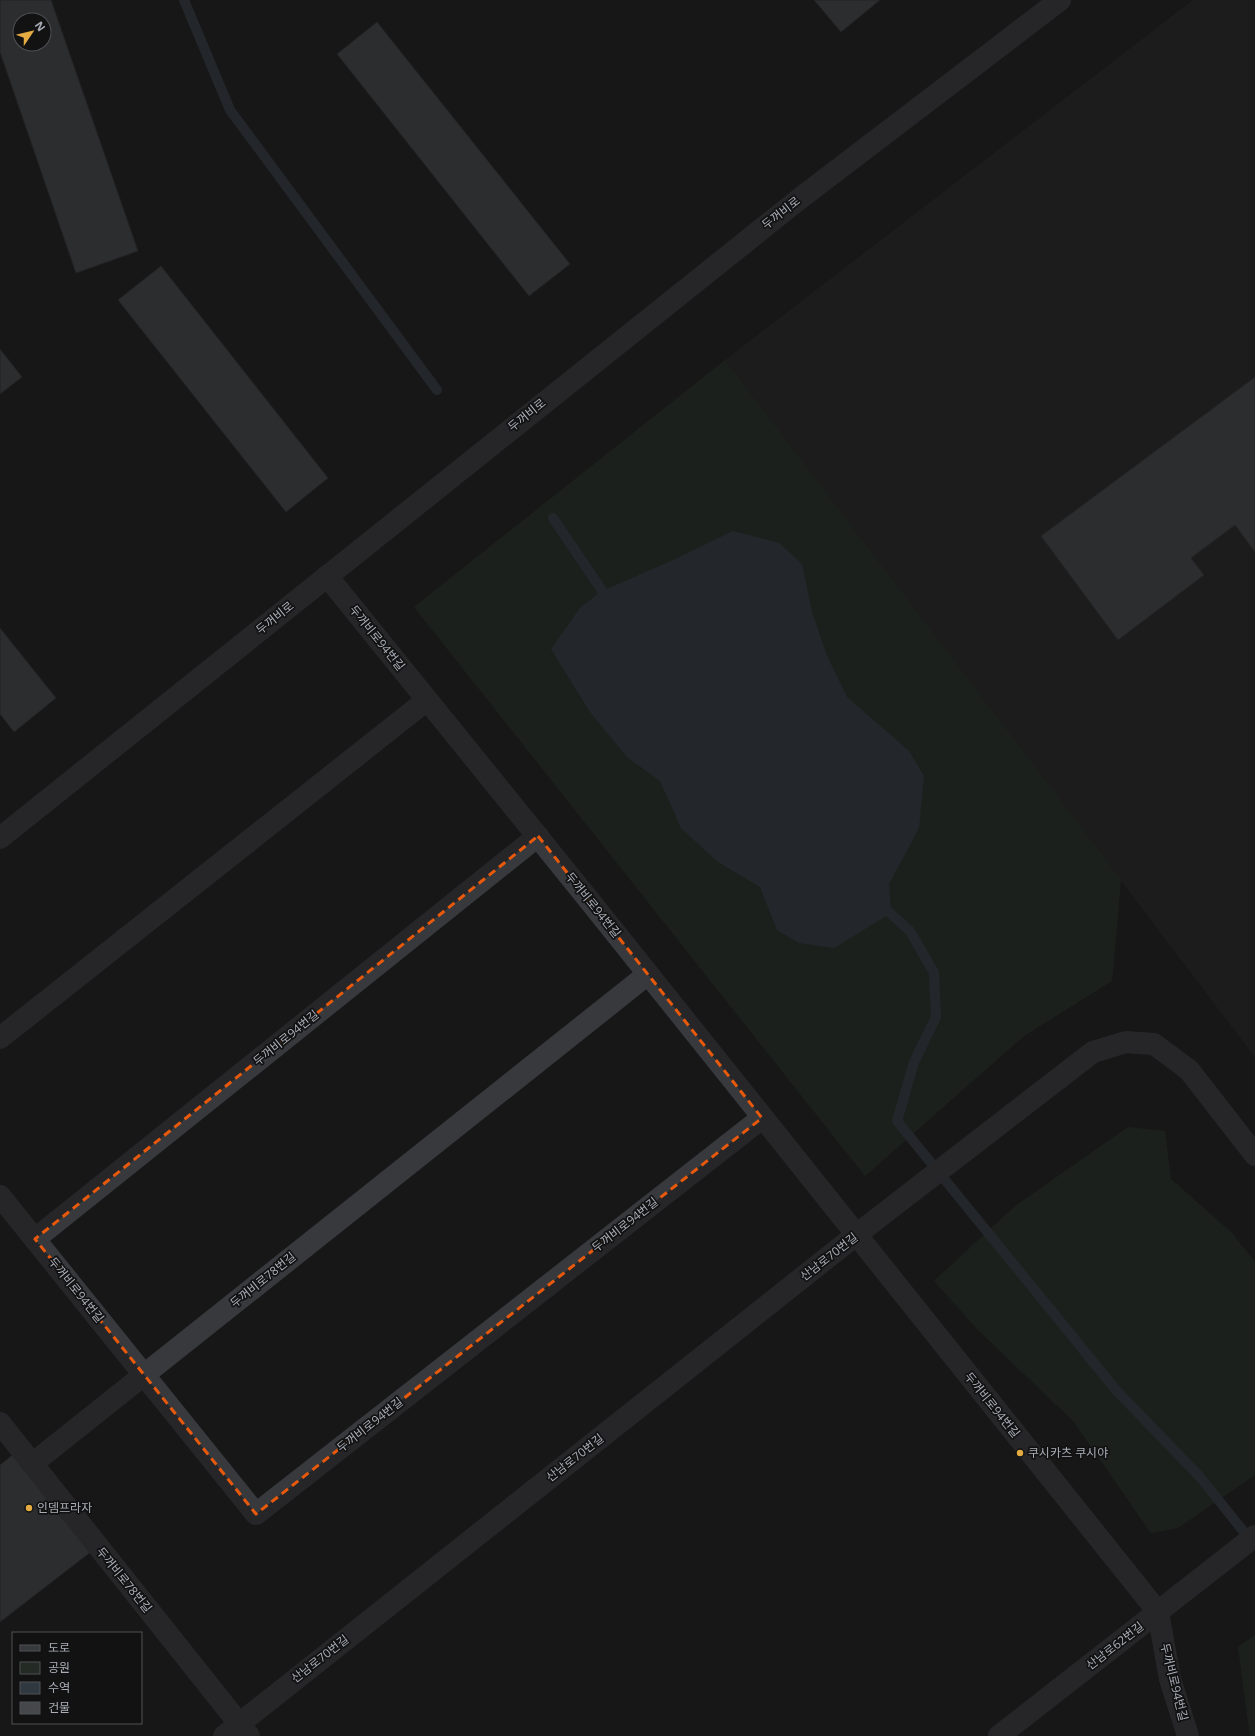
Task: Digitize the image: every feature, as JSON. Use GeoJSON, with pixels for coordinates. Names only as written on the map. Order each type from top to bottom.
{"type":"FeatureCollection","features":[{"type":"Feature","properties":{"kind":"street","name":"두꺼비로"},"geometry":{"type":"LineString","coordinates":[[0,838],[798,200],[1060,0]]}},
{"type":"Feature","properties":{"kind":"street","name":"두꺼비로94번길"},"geometry":{"type":"LineString","coordinates":[[327,576],[538,836],[1158,1612],[1170,1679],[1188,1736]]}},
{"type":"Feature","properties":{"kind":"street"},"geometry":{"type":"LineString","coordinates":[[0,1038],[427,700]]}},
{"type":"Feature","properties":{"kind":"street","name":"두꺼비로94번길"},"geometry":{"type":"LineString","coordinates":[[35,1239],[538,836]]}},
{"type":"Feature","properties":{"kind":"street","name":"두꺼비로78번길"},"geometry":{"type":"LineString","coordinates":[[32,1464],[648,974]]}},
{"type":"Feature","properties":{"kind":"street","name":"산남로70번길"},"geometry":{"type":"LineString","coordinates":[[237,1732],[856,1235],[1093,1052],[1126,1042],[1154,1044],[1189,1070],[1255,1155]]}},
{"type":"Feature","properties":{"kind":"street","name":"두꺼비로94번길"},"geometry":{"type":"LineString","coordinates":[[0,1196],[256,1514],[762,1118]]}},
{"type":"Feature","properties":{"kind":"street","name":"두꺼비로78번길"},"geometry":{"type":"LineString","coordinates":[[0,1424],[237,1732]]}},
{"type":"Feature","properties":{"kind":"street","name":"산남로62번길"},"geometry":{"type":"LineString","coordinates":[[999,1736],[1255,1536]]}},
{"type":"Feature","properties":{"kind":"highlighted area"},"geometry":{"type":"Polygon","coordinates":[[[538,836],[762,1118],[256,1514],[35,1239],[538,836]]]}},
{"type":"Feature","properties":{"kind":"shaded area"},"geometry":{"type":"Polygon","coordinates":[[[1193,0],[1255,0],[1255,1057],[725,360],[1193,0]]]}},
{"type":"Feature","properties":{"kind":"green space"},"geometry":{"type":"Polygon","coordinates":[[[725,360],[1121,880],[1112,981],[1024,1036],[865,1176],[414,607],[725,360]]]}},
{"type":"Feature","properties":{"kind":"green space"},"geometry":{"type":"Polygon","coordinates":[[[1128,1127],[1165,1131],[1171,1179],[1231,1232],[1255,1262],[1255,1475],[1178,1528],[1151,1533],[1073,1421],[978,1330],[934,1281],[1014,1207],[1128,1127]]]}},
{"type":"Feature","properties":{"kind":"green space"},"geometry":{"type":"Polygon","coordinates":[[[1255,1635],[1255,1736],[1250,1736],[1238,1647],[1255,1635]]]}},
{"type":"Feature","properties":{"kind":"water"},"geometry":{"type":"Polygon","coordinates":[[[733,531],[779,543],[802,564],[812,612],[827,656],[847,697],[909,751],[924,776],[919,828],[889,884],[891,913],[834,948],[799,943],[777,930],[760,887],[718,862],[681,828],[660,781],[627,757],[590,712],[551,649],[580,608],[602,591],[671,561],[733,531]]]}},
{"type":"Feature","properties":{"kind":"building"},"geometry":{"type":"Polygon","coordinates":[[[0,0],[51,0],[138,251],[76,273],[0,52],[0,0]]]}},
{"type":"Feature","properties":{"kind":"building"},"geometry":{"type":"Polygon","coordinates":[[[814,0],[880,0],[841,32],[814,0]]]}},
{"type":"Feature","properties":{"kind":"building"},"geometry":{"type":"Polygon","coordinates":[[[377,22],[570,264],[529,296],[337,54],[377,22]]]}},
{"type":"Feature","properties":{"kind":"building"},"geometry":{"type":"Polygon","coordinates":[[[161,266],[328,478],[286,512],[118,300],[161,266]]]}},
{"type":"Feature","properties":{"kind":"building"},"geometry":{"type":"Polygon","coordinates":[[[0,349],[22,377],[0,394],[0,349]]]}},
{"type":"Feature","properties":{"kind":"building"},"geometry":{"type":"Polygon","coordinates":[[[1255,377],[1255,552],[1235,525],[1191,558],[1204,575],[1118,640],[1041,536],[1255,377]]]}},
{"type":"Feature","properties":{"kind":"building"},"geometry":{"type":"Polygon","coordinates":[[[0,628],[56,698],[14,732],[0,714],[0,628]]]}},
{"type":"Feature","properties":{"kind":"building","name":"인뎀프라자"},"geometry":{"type":"Polygon","coordinates":[[[15,1453],[92,1551],[0,1622],[0,1465],[15,1453]]]}},
{"type":"Feature","properties":{"kind":"waterway"},"geometry":{"type":"LineString","coordinates":[[184,0],[230,110],[437,390]]}},
{"type":"Feature","properties":{"kind":"waterway"},"geometry":{"type":"LineString","coordinates":[[553,518],[609,601]]}},
{"type":"Feature","properties":{"kind":"waterway"},"geometry":{"type":"LineString","coordinates":[[881,905],[910,931],[934,973],[936,1017],[914,1062],[897,1121],[1116,1390],[1200,1477],[1252,1542]]}},
{"type":"Feature","properties":{"kind":"place","name":"쿠시카츠 쿠시야"},"geometry":{"type":"Point","coordinates":[1020,1453]}},
{"type":"Feature","properties":{"kind":"place","name":"인뎀프라자"},"geometry":{"type":"Point","coordinates":[29,1508]}}]}
